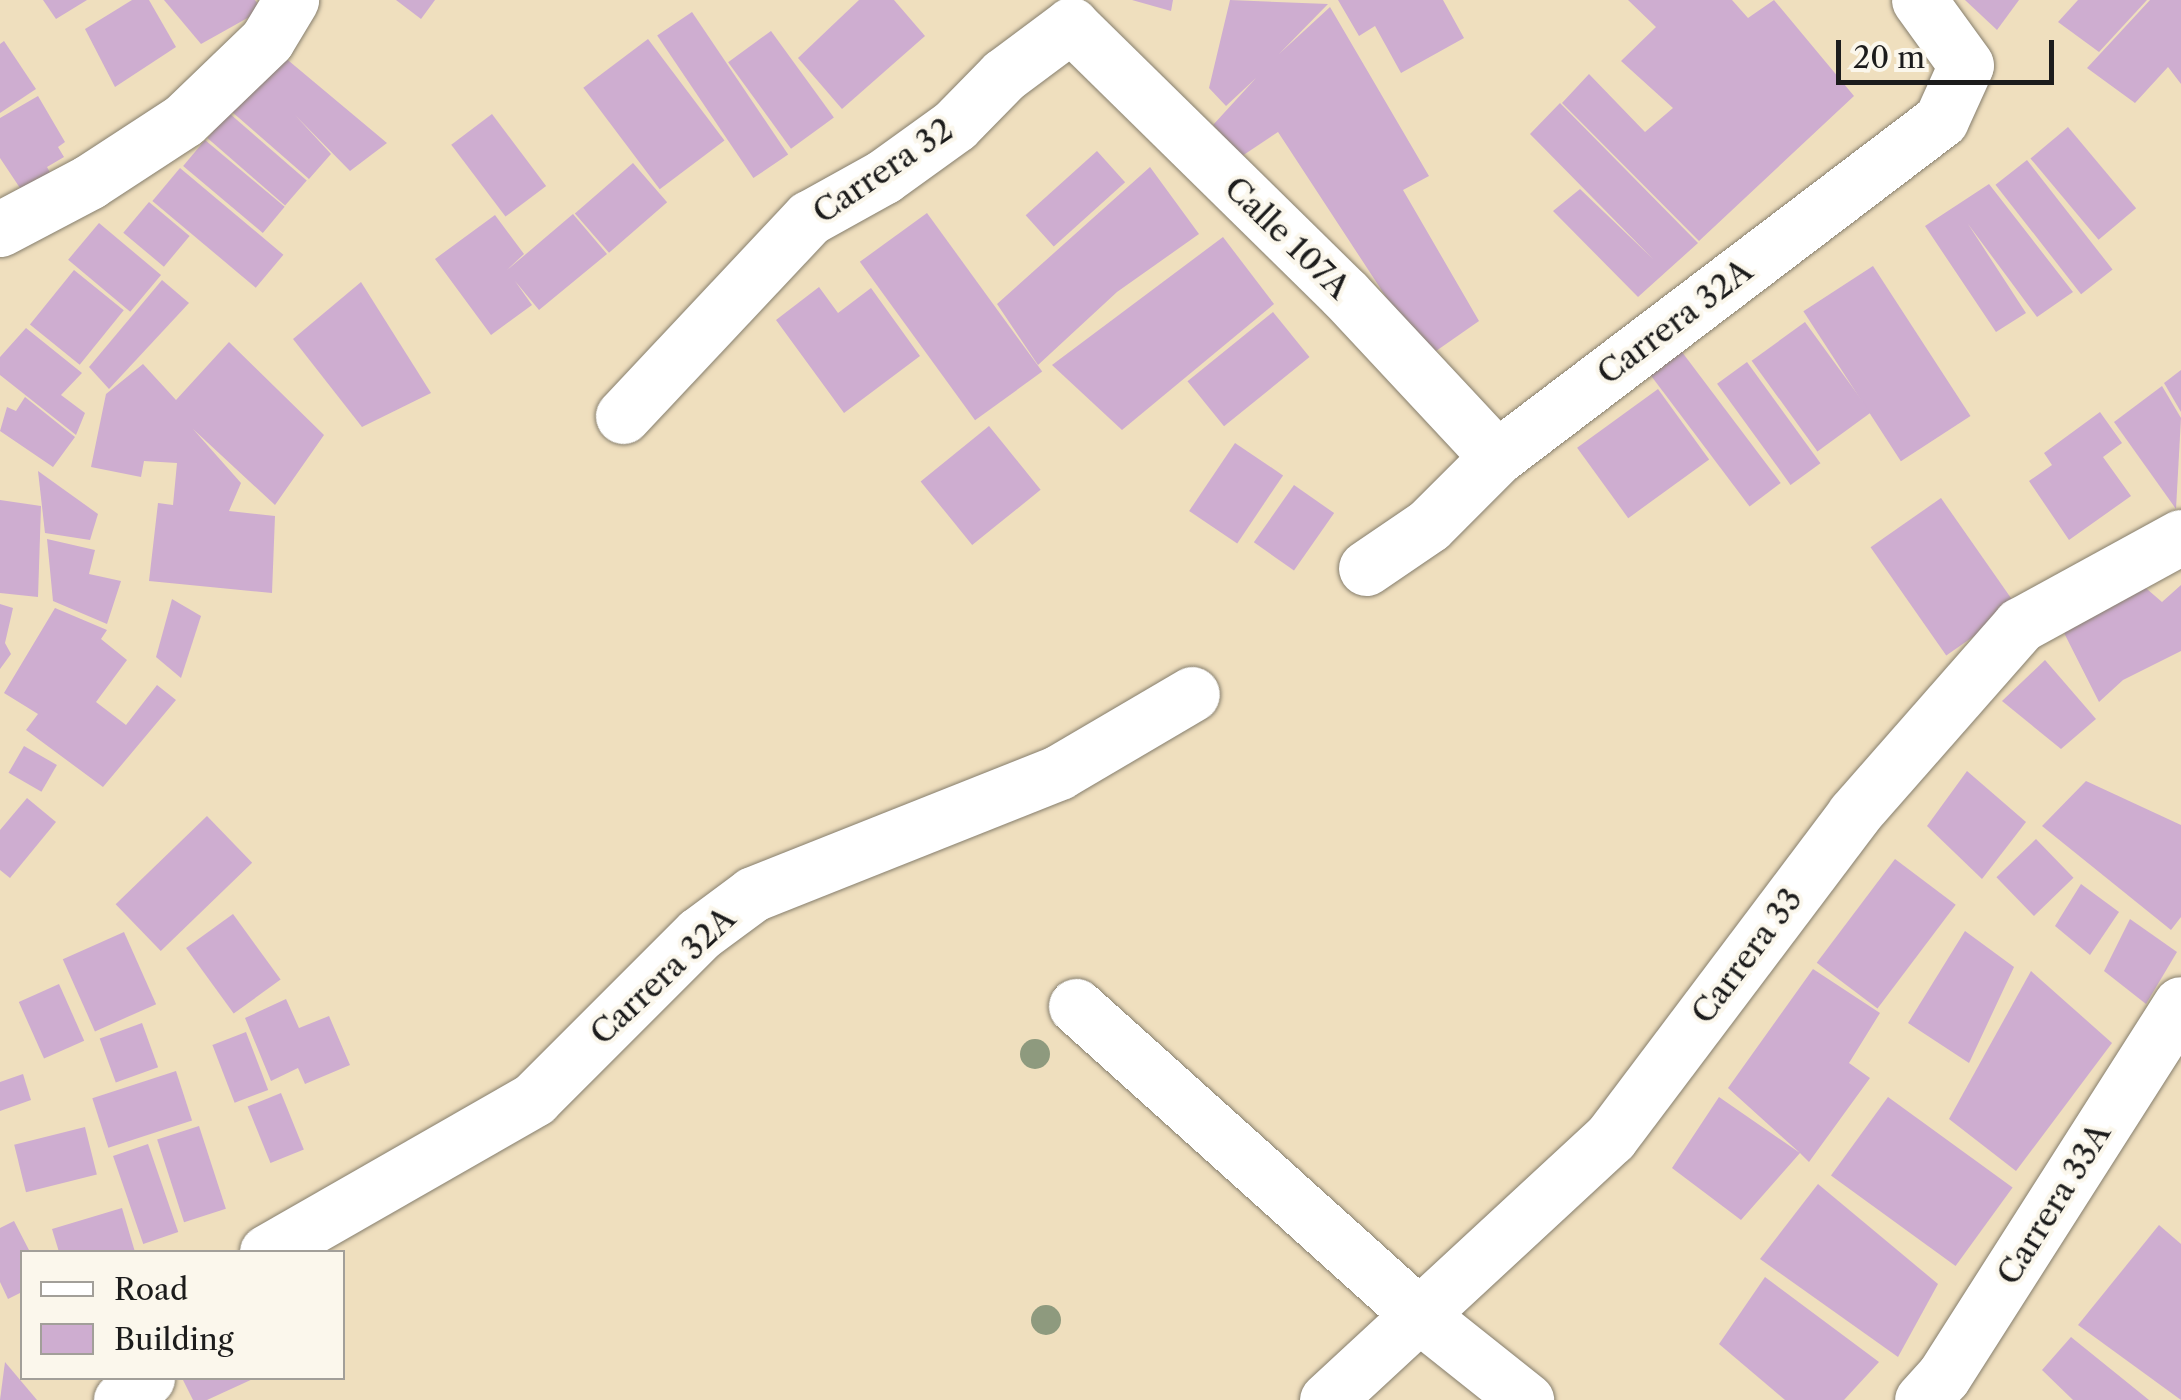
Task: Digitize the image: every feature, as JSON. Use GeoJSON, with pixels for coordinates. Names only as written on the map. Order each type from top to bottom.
{"type":"FeatureCollection","features":[{"type":"Feature","properties":{"kind":"street"},"geometry":{"type":"LineString","coordinates":[[0,229],[184,120],[267,40],[291,0]]}},
{"type":"Feature","properties":{"kind":"street","name":"Carrera 32A"},"geometry":{"type":"LineString","coordinates":[[1366,568],[1429,525],[1497,457],[1940,120],[1966,65],[1919,0]]}},
{"type":"Feature","properties":{"kind":"street","name":"Carrera 32"},"geometry":{"type":"LineString","coordinates":[[622,416],[808,218],[882,177],[955,125],[1004,74],[1076,13]]}},
{"type":"Feature","properties":{"kind":"street","name":"Calle 107A"},"geometry":{"type":"LineString","coordinates":[[1076,13],[1497,457]]}},
{"type":"Feature","properties":{"kind":"street","name":"Carrera 33"},"geometry":{"type":"LineString","coordinates":[[1327,1400],[1423,1318],[1612,1137],[1854,814],[2020,625],[2181,537]]}},
{"type":"Feature","properties":{"kind":"street","name":"Carrera 32A"},"geometry":{"type":"LineString","coordinates":[[270,1250],[534,1099],[699,934],[753,894],[1060,772],[1192,694]]}},
{"type":"Feature","properties":{"kind":"street","name":"Carrera 33A"},"geometry":{"type":"LineString","coordinates":[[1922,1400],[1944,1377],[2181,1004]]}},
{"type":"Feature","properties":{"kind":"street"},"geometry":{"type":"LineString","coordinates":[[1076,1006],[1423,1318],[1526,1400]]}},
{"type":"Feature","properties":{"kind":"street"},"geometry":{"type":"LineString","coordinates":[[121,1400],[145,1380]]}},
{"type":"Feature","properties":{"kind":"building"},"geometry":{"type":"Polygon","coordinates":[[[43,0],[87,0],[56,19],[43,0]]]}},
{"type":"Feature","properties":{"kind":"building"},"geometry":{"type":"Polygon","coordinates":[[[132,0],[149,0],[176,47],[115,87],[85,29],[132,0]]]}},
{"type":"Feature","properties":{"kind":"building"},"geometry":{"type":"Polygon","coordinates":[[[164,0],[255,0],[262,10],[201,44],[164,0]]]}},
{"type":"Feature","properties":{"kind":"building"},"geometry":{"type":"Polygon","coordinates":[[[396,0],[435,0],[421,19],[396,0]]]}},
{"type":"Feature","properties":{"kind":"building"},"geometry":{"type":"Polygon","coordinates":[[[859,0],[894,0],[925,36],[842,109],[798,58],[859,0]]]}},
{"type":"Feature","properties":{"kind":"building"},"geometry":{"type":"Polygon","coordinates":[[[1132,0],[1173,0],[1171,11],[1132,0]]]}},
{"type":"Feature","properties":{"kind":"building"},"geometry":{"type":"Polygon","coordinates":[[[1230,0],[1328,4],[1279,54],[1330,7],[1429,176],[1403,190],[1479,321],[1426,358],[1278,132],[1242,156],[1213,125],[1256,78],[1226,106],[1209,88],[1230,0]]]}},
{"type":"Feature","properties":{"kind":"building"},"geometry":{"type":"Polygon","coordinates":[[[1338,0],[1443,0],[1464,38],[1401,73],[1375,26],[1359,36],[1338,0]]]}},
{"type":"Feature","properties":{"kind":"building"},"geometry":{"type":"Polygon","coordinates":[[[1628,0],[1732,0],[1748,18],[1774,0],[1854,96],[1699,241],[1562,103],[1589,74],[1645,132],[1673,108],[1621,61],[1656,27],[1628,0]]]}},
{"type":"Feature","properties":{"kind":"building"},"geometry":{"type":"Polygon","coordinates":[[[1965,0],[2019,0],[1997,30],[1965,0]]]}},
{"type":"Feature","properties":{"kind":"building"},"geometry":{"type":"Polygon","coordinates":[[[2078,0],[2147,0],[2099,52],[2058,22],[2078,0]]]}},
{"type":"Feature","properties":{"kind":"building"},"geometry":{"type":"Polygon","coordinates":[[[2150,0],[2181,0],[2181,84],[2168,67],[2135,103],[2087,68],[2150,0]]]}},
{"type":"Feature","properties":{"kind":"building"},"geometry":{"type":"Polygon","coordinates":[[[692,12],[788,155],[753,178],[657,35],[692,12]]]}},
{"type":"Feature","properties":{"kind":"building"},"geometry":{"type":"Polygon","coordinates":[[[771,31],[834,118],[791,149],[728,62],[771,31]]]}},
{"type":"Feature","properties":{"kind":"building"},"geometry":{"type":"Polygon","coordinates":[[[648,39],[724,140],[660,189],[583,88],[648,39]]]}},
{"type":"Feature","properties":{"kind":"building"},"geometry":{"type":"Polygon","coordinates":[[[4,41],[36,89],[0,113],[0,44],[4,41]]]}},
{"type":"Feature","properties":{"kind":"building"},"geometry":{"type":"Polygon","coordinates":[[[283,56],[387,143],[350,171],[295,115],[331,154],[309,179],[231,111],[283,56]]]}},
{"type":"Feature","properties":{"kind":"building"},"geometry":{"type":"Polygon","coordinates":[[[38,96],[65,142],[58,147],[64,157],[47,167],[56,183],[28,200],[0,158],[0,118],[38,96]]]}},
{"type":"Feature","properties":{"kind":"building"},"geometry":{"type":"Polygon","coordinates":[[[1560,103],[1698,243],[1638,297],[1553,211],[1580,189],[1653,259],[1530,134],[1560,103]]]}},
{"type":"Feature","properties":{"kind":"building"},"geometry":{"type":"Polygon","coordinates":[[[229,113],[307,181],[285,205],[207,138],[229,113]]]}},
{"type":"Feature","properties":{"kind":"building"},"geometry":{"type":"Polygon","coordinates":[[[492,114],[546,186],[505,217],[451,145],[492,114]]]}},
{"type":"Feature","properties":{"kind":"building"},"geometry":{"type":"Polygon","coordinates":[[[2068,127],[2136,208],[2099,240],[2030,158],[2068,127]]]}},
{"type":"Feature","properties":{"kind":"building"},"geometry":{"type":"Polygon","coordinates":[[[205,140],[285,207],[263,233],[183,166],[205,140]]]}},
{"type":"Feature","properties":{"kind":"building"},"geometry":{"type":"Polygon","coordinates":[[[1097,151],[1125,182],[1054,246],[1026,215],[1097,151]]]}},
{"type":"Feature","properties":{"kind":"building"},"geometry":{"type":"Polygon","coordinates":[[[2027,160],[2113,270],[2081,294],[1995,185],[2027,160]]]}},
{"type":"Feature","properties":{"kind":"building"},"geometry":{"type":"Polygon","coordinates":[[[633,163],[667,202],[609,253],[575,214],[633,163]]]}},
{"type":"Feature","properties":{"kind":"building"},"geometry":{"type":"Polygon","coordinates":[[[1150,167],[1199,234],[1117,292],[1038,365],[997,304],[1150,167]]]}},
{"type":"Feature","properties":{"kind":"building"},"geometry":{"type":"Polygon","coordinates":[[[180,168],[283,255],[256,288],[152,201],[180,168]]]}},
{"type":"Feature","properties":{"kind":"building"},"geometry":{"type":"Polygon","coordinates":[[[1989,184],[2073,292],[2037,317],[1968,224],[2026,313],[1996,332],[1925,226],[1989,184]]]}},
{"type":"Feature","properties":{"kind":"building"},"geometry":{"type":"Polygon","coordinates":[[[149,202],[190,236],[164,267],[123,233],[149,202]]]}},
{"type":"Feature","properties":{"kind":"building"},"geometry":{"type":"Polygon","coordinates":[[[927,213],[1042,372],[975,420],[860,262],[927,213]]]}},
{"type":"Feature","properties":{"kind":"building"},"geometry":{"type":"Polygon","coordinates":[[[573,214],[607,254],[539,310],[515,281],[532,305],[491,335],[435,259],[495,215],[524,254],[506,271],[573,214]]]}},
{"type":"Feature","properties":{"kind":"building"},"geometry":{"type":"Polygon","coordinates":[[[99,223],[161,275],[130,312],[68,260],[99,223]]]}},
{"type":"Feature","properties":{"kind":"building"},"geometry":{"type":"Polygon","coordinates":[[[1223,237],[1274,304],[1122,430],[1052,365],[1223,237]]]}},
{"type":"Feature","properties":{"kind":"building"},"geometry":{"type":"Polygon","coordinates":[[[1873,266],[1970,416],[1901,461],[1803,311],[1873,266]]]}},
{"type":"Feature","properties":{"kind":"building"},"geometry":{"type":"Polygon","coordinates":[[[74,270],[124,310],[80,365],[30,324],[74,270]]]}},
{"type":"Feature","properties":{"kind":"building"},"geometry":{"type":"Polygon","coordinates":[[[162,280],[189,303],[109,389],[89,367],[162,280]]]}},
{"type":"Feature","properties":{"kind":"building"},"geometry":{"type":"Polygon","coordinates":[[[361,282],[431,393],[362,427],[293,339],[361,282]]]}},
{"type":"Feature","properties":{"kind":"building"},"geometry":{"type":"Polygon","coordinates":[[[819,287],[838,313],[871,288],[920,356],[844,413],[776,320],[819,287]]]}},
{"type":"Feature","properties":{"kind":"building"},"geometry":{"type":"Polygon","coordinates":[[[1273,312],[1310,357],[1224,426],[1188,381],[1273,312]]]}},
{"type":"Feature","properties":{"kind":"building"},"geometry":{"type":"Polygon","coordinates":[[[1805,322],[1871,413],[1817,451],[1752,361],[1805,322]]]}},
{"type":"Feature","properties":{"kind":"building"},"geometry":{"type":"Polygon","coordinates":[[[26,328],[82,373],[61,395],[85,413],[76,435],[0,375],[0,357],[26,328]]]}},
{"type":"Feature","properties":{"kind":"building"},"geometry":{"type":"Polygon","coordinates":[[[229,342],[324,435],[275,505],[193,429],[241,483],[229,511],[275,516],[272,593],[149,581],[158,503],[173,505],[177,463],[144,461],[141,477],[91,467],[106,394],[143,364],[176,400],[229,342]]]}},
{"type":"Feature","properties":{"kind":"building"},"geometry":{"type":"Polygon","coordinates":[[[1682,352],[1781,483],[1750,506],[1651,375],[1682,352]]]}},
{"type":"Feature","properties":{"kind":"building"},"geometry":{"type":"Polygon","coordinates":[[[1747,362],[1820,463],[1791,485],[1717,384],[1747,362]]]}},
{"type":"Feature","properties":{"kind":"building"},"geometry":{"type":"Polygon","coordinates":[[[2181,370],[2181,412],[2164,383],[2181,370]]]}},
{"type":"Feature","properties":{"kind":"building"},"geometry":{"type":"Polygon","coordinates":[[[2162,386],[2181,418],[2176,509],[2114,422],[2162,386]]]}},
{"type":"Feature","properties":{"kind":"building"},"geometry":{"type":"Polygon","coordinates":[[[1658,389],[1709,459],[1628,518],[1577,448],[1658,389]]]}},
{"type":"Feature","properties":{"kind":"building"},"geometry":{"type":"Polygon","coordinates":[[[25,397],[75,437],[53,467],[0,431],[7,407],[16,411],[25,397]]]}},
{"type":"Feature","properties":{"kind":"building"},"geometry":{"type":"Polygon","coordinates":[[[2100,412],[2122,443],[2103,457],[2131,496],[2069,540],[2029,481],[2052,465],[2044,453],[2100,412]]]}},
{"type":"Feature","properties":{"kind":"building"},"geometry":{"type":"Polygon","coordinates":[[[989,426],[1041,490],[972,545],[921,481],[989,426]]]}},
{"type":"Feature","properties":{"kind":"building"},"geometry":{"type":"Polygon","coordinates":[[[1235,443],[1283,475],[1237,543],[1189,511],[1235,443]]]}},
{"type":"Feature","properties":{"kind":"building"},"geometry":{"type":"Polygon","coordinates":[[[38,471],[98,514],[90,540],[45,533],[38,471]]]}},
{"type":"Feature","properties":{"kind":"building"},"geometry":{"type":"Polygon","coordinates":[[[1294,485],[1334,513],[1294,570],[1254,542],[1294,485]]]}},
{"type":"Feature","properties":{"kind":"building"},"geometry":{"type":"Polygon","coordinates":[[[1941,498],[2017,606],[1946,655],[1871,547],[1941,498]]]}},
{"type":"Feature","properties":{"kind":"building"},"geometry":{"type":"Polygon","coordinates":[[[0,500],[41,506],[38,597],[0,593],[0,500]]]}},
{"type":"Feature","properties":{"kind":"building"},"geometry":{"type":"Polygon","coordinates":[[[47,539],[95,550],[89,574],[121,581],[107,624],[53,601],[47,539]]]}},
{"type":"Feature","properties":{"kind":"building"},"geometry":{"type":"Polygon","coordinates":[[[2140,583],[2162,602],[2181,585],[2181,651],[2123,680],[2099,702],[2061,627],[2140,583]]]}},
{"type":"Feature","properties":{"kind":"building"},"geometry":{"type":"Polygon","coordinates":[[[172,599],[201,616],[181,678],[156,657],[172,599]]]}},
{"type":"Feature","properties":{"kind":"building"},"geometry":{"type":"Polygon","coordinates":[[[0,604],[13,608],[5,643],[11,654],[0,669],[0,604]]]}},
{"type":"Feature","properties":{"kind":"building"},"geometry":{"type":"Polygon","coordinates":[[[55,608],[107,630],[101,639],[127,660],[96,702],[126,725],[157,685],[176,700],[103,787],[26,730],[38,714],[4,693],[55,608]]]}},
{"type":"Feature","properties":{"kind":"building"},"geometry":{"type":"Polygon","coordinates":[[[2045,660],[2096,719],[2061,749],[2002,701],[2045,660]]]}},
{"type":"Feature","properties":{"kind":"building"},"geometry":{"type":"Polygon","coordinates":[[[24,746],[57,765],[41,792],[8,773],[24,746]]]}},
{"type":"Feature","properties":{"kind":"building"},"geometry":{"type":"Polygon","coordinates":[[[1967,771],[2026,822],[1982,879],[1927,826],[1967,771]]]}},
{"type":"Feature","properties":{"kind":"building"},"geometry":{"type":"Polygon","coordinates":[[[2086,781],[2181,825],[2181,917],[2171,930],[2042,826],[2086,781]]]}},
{"type":"Feature","properties":{"kind":"building"},"geometry":{"type":"Polygon","coordinates":[[[27,798],[56,822],[10,878],[0,870],[0,830],[27,798]]]}},
{"type":"Feature","properties":{"kind":"building"},"geometry":{"type":"Polygon","coordinates":[[[207,816],[252,863],[161,951],[116,904],[207,816]]]}},
{"type":"Feature","properties":{"kind":"building"},"geometry":{"type":"Polygon","coordinates":[[[2036,839],[2074,878],[2034,916],[1996,877],[2036,839]]]}},
{"type":"Feature","properties":{"kind":"building"},"geometry":{"type":"Polygon","coordinates":[[[1895,859],[1956,905],[1877,1009],[1817,963],[1895,859]]]}},
{"type":"Feature","properties":{"kind":"building"},"geometry":{"type":"Polygon","coordinates":[[[2081,884],[2119,912],[2090,955],[2055,926],[2081,884]]]}},
{"type":"Feature","properties":{"kind":"building"},"geometry":{"type":"Polygon","coordinates":[[[233,914],[281,980],[234,1014],[186,948],[233,914]]]}},
{"type":"Feature","properties":{"kind":"building"},"geometry":{"type":"Polygon","coordinates":[[[2130,919],[2177,952],[2146,1004],[2104,971],[2130,919]]]}},
{"type":"Feature","properties":{"kind":"building"},"geometry":{"type":"Polygon","coordinates":[[[1965,931],[2014,967],[1969,1063],[1908,1023],[1965,931]]]}},
{"type":"Feature","properties":{"kind":"building"},"geometry":{"type":"Polygon","coordinates":[[[124,932],[156,1004],[95,1031],[63,959],[124,932]]]}},
{"type":"Feature","properties":{"kind":"building"},"geometry":{"type":"Polygon","coordinates":[[[1813,969],[1880,1013],[1849,1063],[1870,1078],[1809,1162],[1728,1088],[1813,969]]]}},
{"type":"Feature","properties":{"kind":"building"},"geometry":{"type":"Polygon","coordinates":[[[2031,971],[2112,1043],[2016,1171],[1949,1119],[2031,971]]]}},
{"type":"Feature","properties":{"kind":"building"},"geometry":{"type":"Polygon","coordinates":[[[59,984],[84,1041],[44,1059],[19,1002],[59,984]]]}},
{"type":"Feature","properties":{"kind":"building"},"geometry":{"type":"Polygon","coordinates":[[[286,999],[299,1028],[329,1016],[350,1065],[305,1084],[298,1068],[271,1081],[245,1018],[286,999]]]}},
{"type":"Feature","properties":{"kind":"building"},"geometry":{"type":"Polygon","coordinates":[[[142,1023],[158,1067],[116,1083],[100,1038],[142,1023]]]}},
{"type":"Feature","properties":{"kind":"building"},"geometry":{"type":"Polygon","coordinates":[[[246,1032],[268,1090],[235,1103],[212,1045],[246,1032]]]}},
{"type":"Feature","properties":{"kind":"building"},"geometry":{"type":"Polygon","coordinates":[[[176,1071],[192,1120],[108,1148],[92,1098],[176,1071]]]}},
{"type":"Feature","properties":{"kind":"building"},"geometry":{"type":"Polygon","coordinates":[[[23,1074],[31,1100],[0,1111],[0,1082],[23,1074]]]}},
{"type":"Feature","properties":{"kind":"building"},"geometry":{"type":"Polygon","coordinates":[[[281,1093],[304,1150],[270,1163],[248,1106],[281,1093]]]}},
{"type":"Feature","properties":{"kind":"building"},"geometry":{"type":"Polygon","coordinates":[[[1719,1097],[1800,1153],[1741,1220],[1672,1168],[1719,1097]]]}},
{"type":"Feature","properties":{"kind":"building"},"geometry":{"type":"Polygon","coordinates":[[[1888,1097],[2013,1188],[1956,1266],[1831,1175],[1888,1097]]]}},
{"type":"Feature","properties":{"kind":"building"},"geometry":{"type":"Polygon","coordinates":[[[199,1126],[226,1209],[184,1222],[157,1140],[199,1126]]]}},
{"type":"Feature","properties":{"kind":"building"},"geometry":{"type":"Polygon","coordinates":[[[85,1127],[97,1175],[26,1192],[14,1145],[85,1127]]]}},
{"type":"Feature","properties":{"kind":"building"},"geometry":{"type":"Polygon","coordinates":[[[148,1144],[178,1232],[143,1244],[113,1156],[148,1144]]]}},
{"type":"Feature","properties":{"kind":"building"},"geometry":{"type":"Polygon","coordinates":[[[1818,1184],[1938,1284],[1898,1357],[1760,1259],[1818,1184]]]}},
{"type":"Feature","properties":{"kind":"building"},"geometry":{"type":"Polygon","coordinates":[[[122,1208],[134,1250],[58,1250],[52,1229],[122,1208]]]}},
{"type":"Feature","properties":{"kind":"building"},"geometry":{"type":"Polygon","coordinates":[[[14,1221],[29,1250],[20,1250],[20,1293],[8,1299],[0,1282],[0,1228],[14,1221]]]}},
{"type":"Feature","properties":{"kind":"building"},"geometry":{"type":"Polygon","coordinates":[[[2159,1225],[2181,1244],[2181,1400],[2078,1325],[2159,1225]]]}},
{"type":"Feature","properties":{"kind":"building"},"geometry":{"type":"Polygon","coordinates":[[[1765,1277],[1879,1362],[1844,1400],[1785,1400],[1719,1344],[1765,1277]]]}},
{"type":"Feature","properties":{"kind":"building"},"geometry":{"type":"Polygon","coordinates":[[[2071,1337],[2149,1400],[2073,1400],[2042,1370],[2071,1337]]]}},
{"type":"Feature","properties":{"kind":"building"},"geometry":{"type":"Polygon","coordinates":[[[5,1362],[37,1400],[0,1400],[5,1362]]]}},
{"type":"Feature","properties":{"kind":"building"},"geometry":{"type":"Polygon","coordinates":[[[183,1380],[251,1380],[207,1400],[193,1400],[183,1380]]]}}]}
